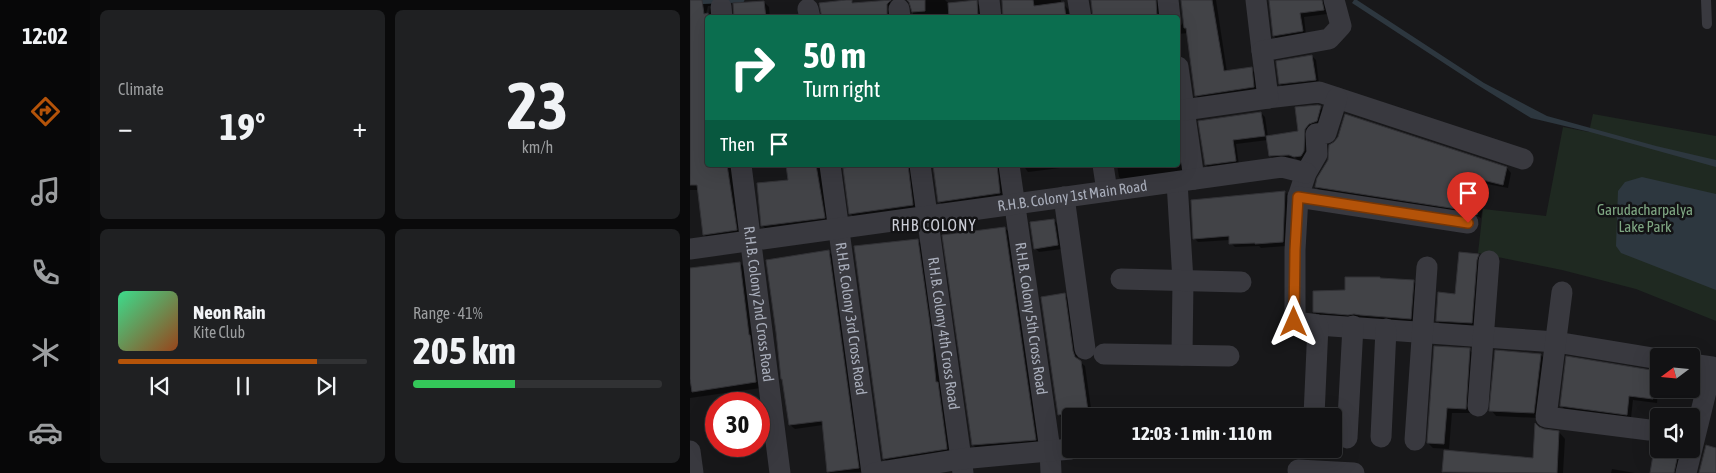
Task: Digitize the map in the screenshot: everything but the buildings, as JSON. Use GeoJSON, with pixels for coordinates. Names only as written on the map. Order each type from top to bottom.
{"type":"FeatureCollection","features":[{"type":"Feature","properties":{"kind":"street"},"geometry":{"type":"LineString","coordinates":[[989,0],[991,15]]}},
{"type":"Feature","properties":{"kind":"street"},"geometry":{"type":"LineString","coordinates":[[1078,0],[1080,15]]}},
{"type":"Feature","properties":{"kind":"street"},"geometry":{"type":"LineString","coordinates":[[1168,0],[1170,15]]}},
{"type":"Feature","properties":{"kind":"street"},"geometry":{"type":"LineString","coordinates":[[1256,0],[1268,98]]}},
{"type":"Feature","properties":{"kind":"street"},"geometry":{"type":"LineString","coordinates":[[1262,51],[1329,38],[1341,26],[1337,1]]}},
{"type":"Feature","properties":{"kind":"street"},"geometry":{"type":"LineString","coordinates":[[1180,81],[1184,110],[1186,180],[1182,281],[1182,355]]}},
{"type":"Feature","properties":{"kind":"street"},"geometry":{"type":"LineString","coordinates":[[1184,110],[1319,92],[1523,159]]}},
{"type":"Feature","properties":{"kind":"street"},"geometry":{"type":"LineString","coordinates":[[1337,98],[1326,133],[1316,134],[1317,154],[1306,173],[1298,197],[1294,322],[1556,342],[1650,357]]}},
{"type":"Feature","properties":{"kind":"street","name":"R.H.B. Colony 2nd Cross Road"},"geometry":{"type":"LineString","coordinates":[[741,167],[780,473]]}},
{"type":"Feature","properties":{"kind":"street","name":"R.H.B. Colony 3rd Cross Road"},"geometry":{"type":"LineString","coordinates":[[830,167],[873,473]]}},
{"type":"Feature","properties":{"kind":"street","name":"R.H.B. Colony 4th Cross Road"},"geometry":{"type":"LineString","coordinates":[[920,167],[962,466]]}},
{"type":"Feature","properties":{"kind":"street","name":"R.H.B. Colony 5th Cross Road"},"geometry":{"type":"LineString","coordinates":[[1009,167],[1052,473]]}},
{"type":"Feature","properties":{"kind":"street"},"geometry":{"type":"LineString","coordinates":[[1103,167],[1107,191]]}},
{"type":"Feature","properties":{"kind":"street","name":"R.H.B. Colony 1st Main Road"},"geometry":{"type":"LineString","coordinates":[[690,249],[1282,167],[1306,173]]}},
{"type":"Feature","properties":{"kind":"street"},"geometry":{"type":"LineString","coordinates":[[1064,197],[1094,351],[1229,356]]}},
{"type":"Feature","properties":{"kind":"street"},"geometry":{"type":"LineString","coordinates":[[1298,197],[1468,223]]}},
{"type":"Feature","properties":{"kind":"street"},"geometry":{"type":"LineString","coordinates":[[1478,406],[1489,261]]}},
{"type":"Feature","properties":{"kind":"street"},"geometry":{"type":"LineString","coordinates":[[1415,440],[1427,268]]}},
{"type":"Feature","properties":{"kind":"street"},"geometry":{"type":"LineString","coordinates":[[1121,279],[1241,282]]}},
{"type":"Feature","properties":{"kind":"street"},"geometry":{"type":"LineString","coordinates":[[1562,292],[1546,417],[1649,430]]}},
{"type":"Feature","properties":{"kind":"street"},"geometry":{"type":"LineString","coordinates":[[1314,408],[1318,325]]}},
{"type":"Feature","properties":{"kind":"street"},"geometry":{"type":"LineString","coordinates":[[1347,438],[1353,326]]}},
{"type":"Feature","properties":{"kind":"street"},"geometry":{"type":"LineString","coordinates":[[1381,437],[1386,329]]}},
{"type":"Feature","properties":{"kind":"street"},"geometry":{"type":"LineString","coordinates":[[1686,473],[1712,367],[1700,365]]}},
{"type":"Feature","properties":{"kind":"street"},"geometry":{"type":"LineString","coordinates":[[873,473],[962,466],[1062,449]]}},
{"type":"Feature","properties":{"kind":"street"},"geometry":{"type":"LineString","coordinates":[[690,451],[693,473]]}},
{"type":"Feature","properties":{"kind":"street"},"geometry":{"type":"LineString","coordinates":[[1298,470],[1340,473]]}},
{"type":"Feature","properties":{"kind":"lane"},"geometry":{"type":"LineString","coordinates":[[1706,0],[1707,24]]}},
{"type":"Feature","properties":{"kind":"green space","name":"Garudacharpalya Lake Park"},"geometry":{"type":"Polygon","coordinates":[[[1593,114],[1716,136],[1716,321],[1636,289],[1562,270],[1478,253],[1483,209],[1546,216],[1563,127],[1589,132],[1593,114]]]}},
{"type":"Feature","properties":{"kind":"shaded area"},"geometry":{"type":"Polygon","coordinates":[[[1354,0],[1357,0],[1484,83],[1547,116],[1656,146],[1716,160],[1716,167],[1590,132],[1531,118],[1352,3],[1354,0]]]}},
{"type":"Feature","properties":{"kind":"shaded area"},"geometry":{"type":"Polygon","coordinates":[[[1642,177],[1716,194],[1716,290],[1621,253],[1616,246],[1618,191],[1625,182],[1642,177]]]}},
{"type":"Feature","properties":{"kind":"waterway"},"geometry":{"type":"LineString","coordinates":[[690,2],[742,0]]}},
{"type":"Feature","properties":{"kind":"district","name":"RHB COLONY"},"geometry":{"type":"Point","coordinates":[934,225]}},
{"type":"Feature","properties":{"kind":"route"},"geometry":{"type":"LineString","coordinates":[[1294,322],[1298,197],[1468,223]]}}]}
